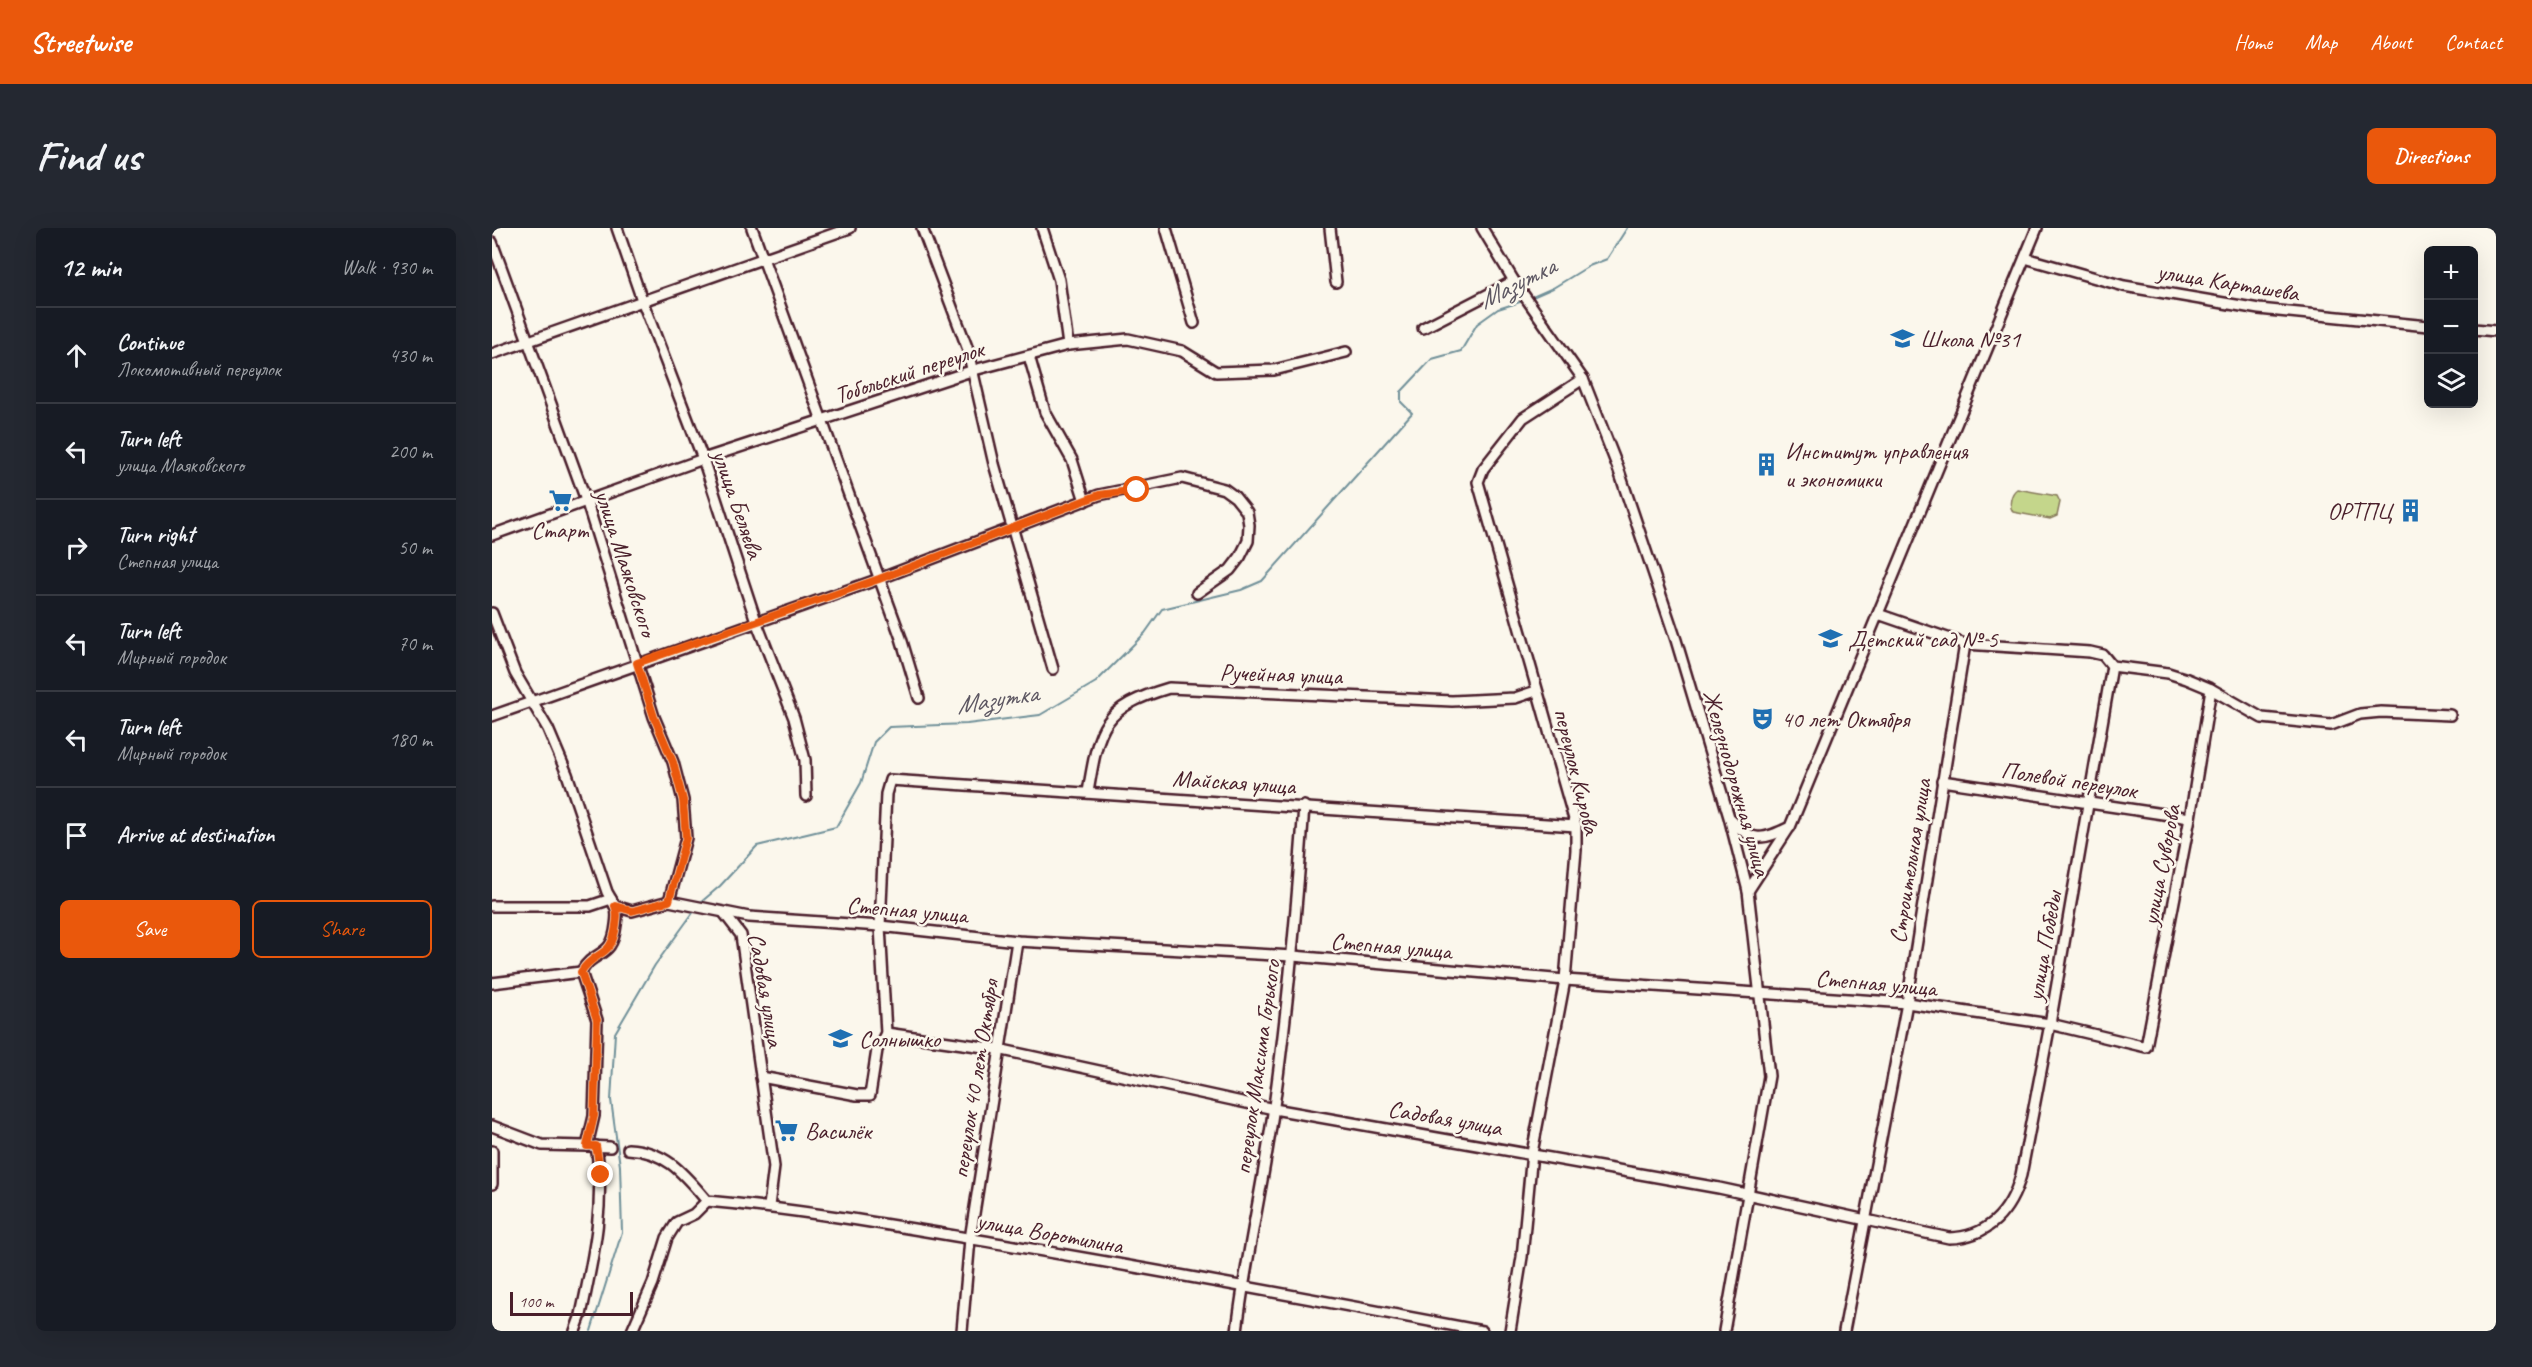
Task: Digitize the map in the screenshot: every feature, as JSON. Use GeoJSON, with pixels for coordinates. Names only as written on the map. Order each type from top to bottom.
{"type":"FeatureCollection","features":[{"type":"Feature","properties":{"kind":"street","name":"улица Беляева"},"geometry":{"type":"LineString","coordinates":[[617,228],[703,459],[756,621],[794,718],[805,760],[806,796]]}},
{"type":"Feature","properties":{"kind":"street"},"geometry":{"type":"LineString","coordinates":[[752,228],[901,638],[919,698]]}},
{"type":"Feature","properties":{"kind":"street"},"geometry":{"type":"LineString","coordinates":[[492,354],[850,228]]}},
{"type":"Feature","properties":{"kind":"street"},"geometry":{"type":"LineString","coordinates":[[922,228],[944,282],[974,370],[994,464],[1053,669]]}},
{"type":"Feature","properties":{"kind":"street"},"geometry":{"type":"LineString","coordinates":[[1042,228],[1059,280],[1068,345]]}},
{"type":"Feature","properties":{"kind":"street"},"geometry":{"type":"LineString","coordinates":[[1166,228],[1194,322]]}},
{"type":"Feature","properties":{"kind":"street"},"geometry":{"type":"LineString","coordinates":[[1330,228],[1336,282]]}},
{"type":"Feature","properties":{"kind":"street","name":"Железнодорожная улица"},"geometry":{"type":"LineString","coordinates":[[1482,228],[1514,281],[1583,379],[1618,468],[1676,640],[1729,817],[1748,891],[1769,1076],[1724,1331]]}},
{"type":"Feature","properties":{"kind":"street"},"geometry":{"type":"LineString","coordinates":[[1748,891],[1790,827],[2037,228]]}},
{"type":"Feature","properties":{"kind":"street","name":"улица Маяковского"},"geometry":{"type":"LineString","coordinates":[[492,242],[530,340],[587,503],[654,717],[673,762],[683,800],[686,838],[669,901]]}},
{"type":"Feature","properties":{"kind":"street","name":"улица Карташева"},"geometry":{"type":"LineString","coordinates":[[2025,258],[2124,286],[2259,309],[2424,326]]}},
{"type":"Feature","properties":{"kind":"street"},"geometry":{"type":"LineString","coordinates":[[1423,328],[1514,281]]}},
{"type":"Feature","properties":{"kind":"street"},"geometry":{"type":"LineString","coordinates":[[2478,329],[2496,331]]}},
{"type":"Feature","properties":{"kind":"street","name":"Тобольский переулок"},"geometry":{"type":"LineString","coordinates":[[492,535],[587,503],[703,459],[974,370],[1068,345],[1128,339],[1182,351],[1216,372],[1274,370],[1346,352]]}},
{"type":"Feature","properties":{"kind":"street"},"geometry":{"type":"LineString","coordinates":[[1029,356],[1045,412],[1072,460],[1085,501]]}},
{"type":"Feature","properties":{"kind":"street","name":"переулок Кирова"},"geometry":{"type":"LineString","coordinates":[[1510,1331],[1522,1257],[1532,1153],[1566,980],[1576,826],[1478,482],[1484,469],[1523,418],[1583,379]]}},
{"type":"Feature","properties":{"kind":"street"},"geometry":{"type":"LineString","coordinates":[[492,716],[529,700],[879,579],[1099,495],[1182,478],[1224,489],[1235,496],[1247,512],[1248,541],[1240,557],[1230,570],[1197,593]]}},
{"type":"Feature","properties":{"kind":"street"},"geometry":{"type":"LineString","coordinates":[[492,613],[514,673],[548,729],[618,911],[614,941],[605,953],[587,962],[581,972],[597,1020],[591,1146],[601,1175],[600,1211],[581,1315],[575,1331]]}},
{"type":"Feature","properties":{"kind":"street"},"geometry":{"type":"LineString","coordinates":[[1878,615],[1965,644],[2090,652],[2103,655],[2112,666],[2168,673],[2211,689],[2262,718],[2331,724],[2360,714],[2381,712],[2450,715]]}},
{"type":"Feature","properties":{"kind":"street","name":"Строительная улица"},"geometry":{"type":"LineString","coordinates":[[1844,1331],[1907,1004],[1965,644]]}},
{"type":"Feature","properties":{"kind":"street","name":"улица Победы"},"geometry":{"type":"LineString","coordinates":[[1993,1223],[2007,1210],[2016,1194],[2050,1024],[2112,666]]}},
{"type":"Feature","properties":{"kind":"street","name":"Ручейная улица"},"geometry":{"type":"LineString","coordinates":[[1088,792],[1095,751],[1105,723],[1123,707],[1143,696],[1169,688],[1452,701],[1515,698],[1536,691]]}},
{"type":"Feature","properties":{"kind":"street","name":"улица Суворова"},"geometry":{"type":"LineString","coordinates":[[2146,1047],[2190,818],[2211,689]]}},
{"type":"Feature","properties":{"kind":"street","name":"Майская улица"},"geometry":{"type":"LineString","coordinates":[[890,780],[1576,826]]}},
{"type":"Feature","properties":{"kind":"street","name":"Садовая улица"},"geometry":{"type":"LineString","coordinates":[[761,1077],[857,1095],[870,1095],[877,1050],[886,1033],[880,926],[886,794],[890,780]]}},
{"type":"Feature","properties":{"kind":"street","name":"Полевой переулок"},"geometry":{"type":"LineString","coordinates":[[1942,781],[2190,818]]}},
{"type":"Feature","properties":{"kind":"street","name":"переулок Максима Горького"},"geometry":{"type":"LineString","coordinates":[[1237,1331],[1242,1285],[1274,1109],[1293,957],[1304,806]]}},
{"type":"Feature","properties":{"kind":"street"},"geometry":{"type":"LineString","coordinates":[[1729,817],[1747,835],[1760,838],[1790,827]]}},
{"type":"Feature","properties":{"kind":"street","name":"Степная улица"},"geometry":{"type":"LineString","coordinates":[[613,902],[632,911],[669,901],[724,913],[1017,940],[1293,957],[1566,980],[1907,1004],[2050,1024],[2146,1047]]}},
{"type":"Feature","properties":{"kind":"street"},"geometry":{"type":"LineString","coordinates":[[492,906],[590,906],[613,902]]}},
{"type":"Feature","properties":{"kind":"street","name":"Садовая улица"},"geometry":{"type":"LineString","coordinates":[[724,913],[741,935],[774,1167],[769,1206]]}},
{"type":"Feature","properties":{"kind":"street","name":"переулок 40 лет Октября"},"geometry":{"type":"LineString","coordinates":[[962,1331],[970,1239],[998,1049],[1017,940]]}},
{"type":"Feature","properties":{"kind":"street"},"geometry":{"type":"LineString","coordinates":[[492,982],[581,972]]}},
{"type":"Feature","properties":{"kind":"street","name":"Садовая улица"},"geometry":{"type":"LineString","coordinates":[[886,1033],[998,1049],[1274,1109],[1532,1153],[1747,1194],[1949,1238],[1965,1238],[1993,1223]]}},
{"type":"Feature","properties":{"kind":"street"},"geometry":{"type":"LineString","coordinates":[[492,1126],[542,1145],[610,1147]]}},
{"type":"Feature","properties":{"kind":"street"},"geometry":{"type":"LineString","coordinates":[[628,1149],[646,1150],[662,1156],[706,1201],[694,1214],[677,1222],[667,1238],[653,1283],[632,1331]]}},
{"type":"Feature","properties":{"kind":"street"},"geometry":{"type":"LineString","coordinates":[[492,1151],[492,1184]]}},
{"type":"Feature","properties":{"kind":"street","name":"улица Воротилина"},"geometry":{"type":"LineString","coordinates":[[706,1201],[769,1206],[970,1239],[1242,1285],[1482,1331]]}},
{"type":"Feature","properties":{"kind":"green space"},"geometry":{"type":"Polygon","coordinates":[[[2017,489],[2057,496],[2060,502],[2057,516],[2050,519],[2013,512],[2011,499],[2017,489]]]}},
{"type":"Feature","properties":{"kind":"waterway","name":"Мазутка"},"geometry":{"type":"LineString","coordinates":[[1528,299],[1553,288],[1589,266],[1607,259],[1627,228]]}},
{"type":"Feature","properties":{"kind":"waterway","name":"Мазутка"},"geometry":{"type":"LineString","coordinates":[[700,903],[720,886],[757,846],[836,827],[861,783],[874,742],[889,727],[967,724],[1040,715],[1096,682],[1145,633],[1162,609],[1241,590],[1262,581],[1412,413],[1401,402],[1401,392],[1432,359],[1461,351],[1477,324],[1498,309],[1523,301]]}},
{"type":"Feature","properties":{"kind":"waterway","name":"Мазутка"},"geometry":{"type":"LineString","coordinates":[[591,1331],[622,1232],[620,1166],[611,1100],[615,1033],[655,965],[695,910]]}},
{"type":"Feature","properties":{"kind":"place","name":"Школа №31"},"geometry":{"type":"Point","coordinates":[1902,339]}},
{"type":"Feature","properties":{"kind":"place","name":"Институт управления и экономики"},"geometry":{"type":"Point","coordinates":[1767,465]}},
{"type":"Feature","properties":{"kind":"place","name":"Старт"},"geometry":{"type":"Point","coordinates":[560,500]}},
{"type":"Feature","properties":{"kind":"place","name":"ОРТПЦ"},"geometry":{"type":"Point","coordinates":[2410,511]}},
{"type":"Feature","properties":{"kind":"place","name":"Детский сад № 5"},"geometry":{"type":"Point","coordinates":[1830,639]}},
{"type":"Feature","properties":{"kind":"place","name":"40 лет Октября"},"geometry":{"type":"Point","coordinates":[1763,719]}},
{"type":"Feature","properties":{"kind":"place","name":"Солнышко"},"geometry":{"type":"Point","coordinates":[841,1039]}},
{"type":"Feature","properties":{"kind":"place","name":"Василёк"},"geometry":{"type":"Point","coordinates":[787,1131]}},
{"type":"Feature","properties":{"kind":"route"},"geometry":{"type":"LineString","coordinates":[[601,1175],[596,1146],[587,1146],[594,1116],[597,1020],[581,972],[587,962],[605,953],[614,941],[618,911],[615,906],[632,911],[669,901],[686,838],[683,800],[673,762],[654,717],[637,663],[879,579],[1099,495],[1137,490]]}}]}
